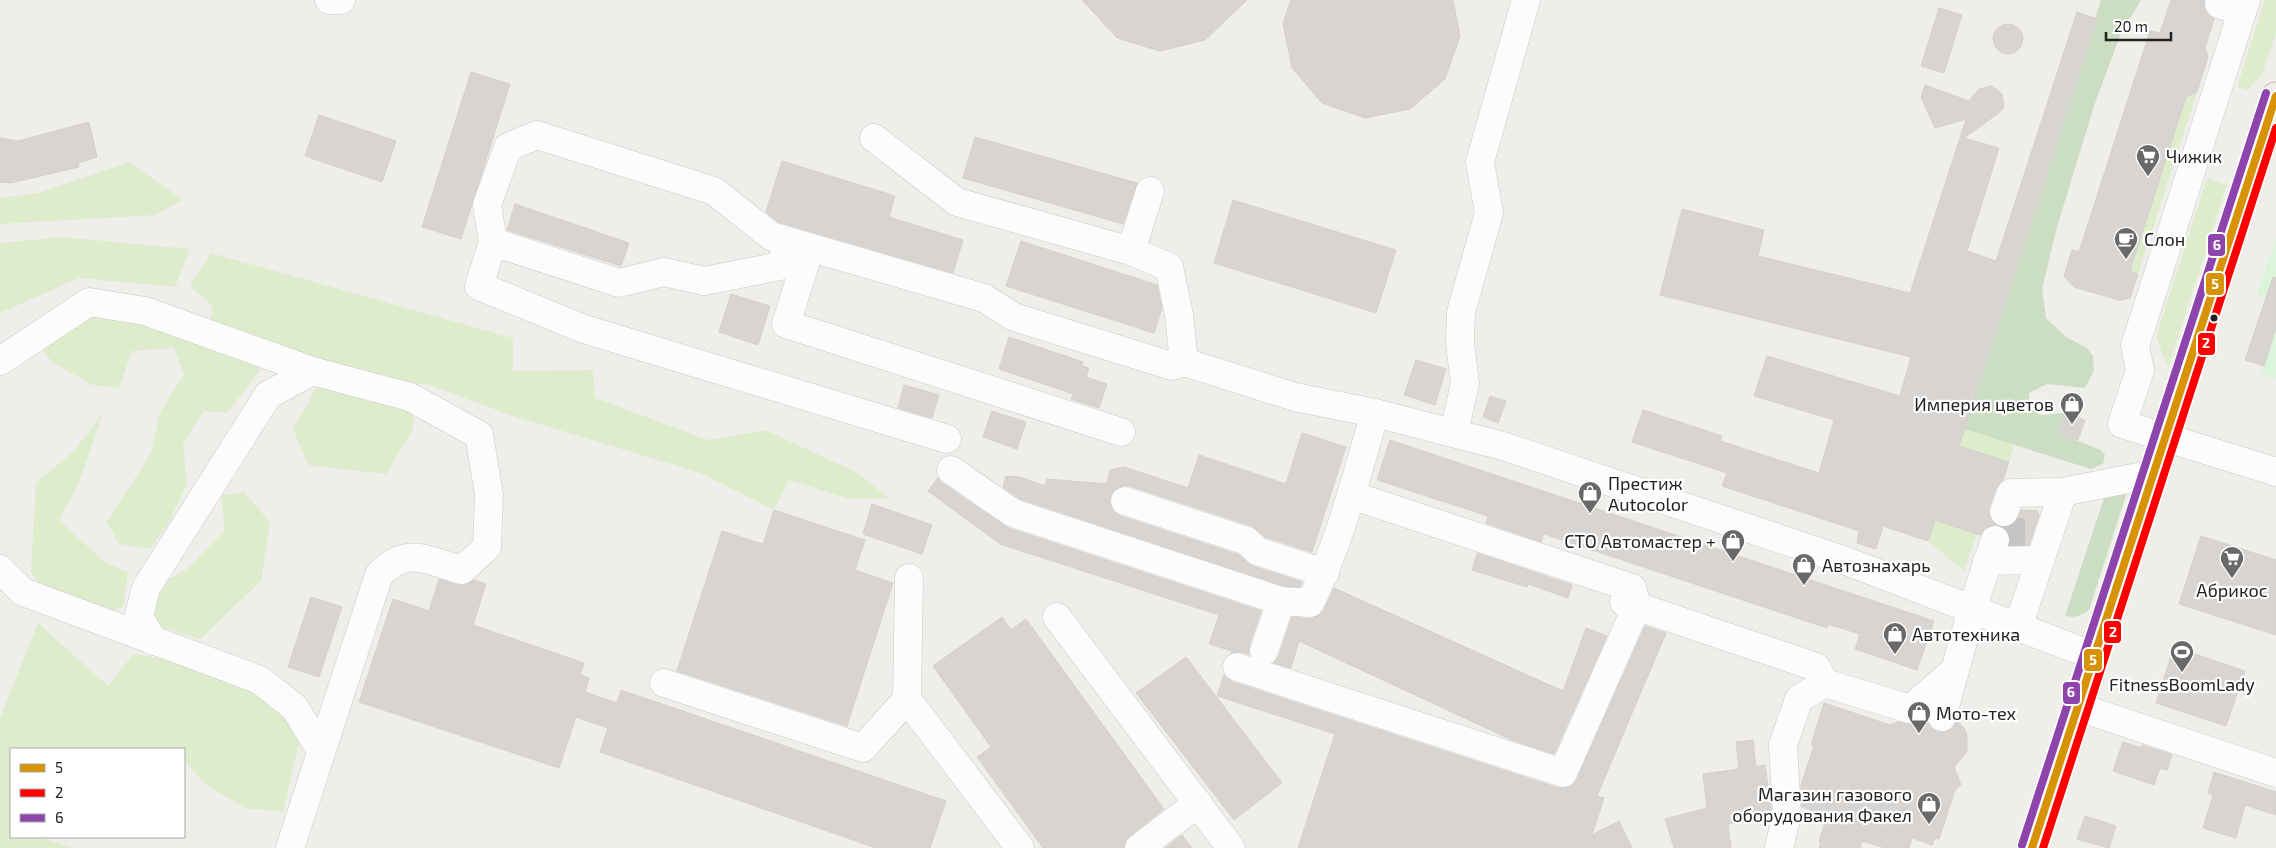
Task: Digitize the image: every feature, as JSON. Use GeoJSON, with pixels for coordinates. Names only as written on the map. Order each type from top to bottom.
{"type":"FeatureCollection","features":[{"type":"Feature","properties":{"kind":"main road"},"geometry":{"type":"LineString","coordinates":[[2032,848],[2276,96]]}},
{"type":"Feature","properties":{"kind":"street"},"geometry":{"type":"LineString","coordinates":[[329,0],[341,0]]}},
{"type":"Feature","properties":{"kind":"street"},"geometry":{"type":"LineString","coordinates":[[1454,433],[1464,382],[1460,343],[1461,312],[1489,213],[1480,162],[1526,0]]}},
{"type":"Feature","properties":{"kind":"street"},"geometry":{"type":"LineString","coordinates":[[2236,5],[2135,346],[2140,370],[2122,424],[2276,472]]}},
{"type":"Feature","properties":{"kind":"street"},"geometry":{"type":"LineString","coordinates":[[946,439],[584,329],[479,286],[493,242],[487,205],[508,146],[537,134],[714,191],[771,236],[984,298],[1014,317],[1172,366],[1184,362],[1295,397],[1375,413],[1503,446],[1836,558],[2094,656]]}},
{"type":"Feature","properties":{"kind":"street"},"geometry":{"type":"LineString","coordinates":[[874,138],[957,202],[1131,251],[1169,266],[1179,315],[1184,362]]}},
{"type":"Feature","properties":{"kind":"street"},"geometry":{"type":"LineString","coordinates":[[1131,251],[1150,191]]}},
{"type":"Feature","properties":{"kind":"street"},"geometry":{"type":"LineString","coordinates":[[493,242],[619,283],[664,272],[704,281],[780,266],[800,245]]}},
{"type":"Feature","properties":{"kind":"street"},"geometry":{"type":"LineString","coordinates":[[800,245],[786,324],[1120,432]]}},
{"type":"Feature","properties":{"kind":"street"},"geometry":{"type":"LineString","coordinates":[[0,360],[90,302],[145,311],[312,371],[410,396],[479,435],[489,494],[488,547],[462,570],[417,557],[402,558],[389,564],[379,575],[290,848]]}},
{"type":"Feature","properties":{"kind":"street"},"geometry":{"type":"LineString","coordinates":[[153,641],[139,616],[146,588],[268,395],[312,371]]}},
{"type":"Feature","properties":{"kind":"street"},"geometry":{"type":"LineString","coordinates":[[951,470],[1013,513],[1281,601],[1310,604],[1325,573],[1351,495],[1375,413]]}},
{"type":"Feature","properties":{"kind":"street"},"geometry":{"type":"LineString","coordinates":[[2004,512],[2010,493],[2063,492],[2153,474]]}},
{"type":"Feature","properties":{"kind":"street"},"geometry":{"type":"LineString","coordinates":[[2018,627],[2040,560],[2044,532],[2063,492]]}},
{"type":"Feature","properties":{"kind":"street"},"geometry":{"type":"LineString","coordinates":[[1237,667],[1563,772],[1630,604],[1632,588],[1351,495]]}},
{"type":"Feature","properties":{"kind":"street"},"geometry":{"type":"LineString","coordinates":[[1125,501],[1247,541],[1257,551],[1325,573]]}},
{"type":"Feature","properties":{"kind":"street"},"geometry":{"type":"LineString","coordinates":[[1942,717],[1972,609],[1991,550],[2040,560]]}},
{"type":"Feature","properties":{"kind":"street"},"geometry":{"type":"LineString","coordinates":[[0,570],[23,592],[260,680],[295,708],[322,751]]}},
{"type":"Feature","properties":{"kind":"street"},"geometry":{"type":"LineString","coordinates":[[909,578],[906,699],[1020,848]]}},
{"type":"Feature","properties":{"kind":"street"},"geometry":{"type":"LineString","coordinates":[[1264,651],[1281,601]]}},
{"type":"Feature","properties":{"kind":"street"},"geometry":{"type":"LineString","coordinates":[[1630,604],[1816,667],[1826,684]]}},
{"type":"Feature","properties":{"kind":"street"},"geometry":{"type":"LineString","coordinates":[[1057,617],[1231,848]]}},
{"type":"Feature","properties":{"kind":"street"},"geometry":{"type":"LineString","coordinates":[[1779,848],[1787,814],[1783,745],[1799,699],[1809,691],[1826,684],[1910,709],[1955,670]]}},
{"type":"Feature","properties":{"kind":"street"},"geometry":{"type":"LineString","coordinates":[[664,683],[863,748],[906,699]]}},
{"type":"Feature","properties":{"kind":"street"},"geometry":{"type":"LineString","coordinates":[[2078,707],[2276,773]]}},
{"type":"Feature","properties":{"kind":"street"},"geometry":{"type":"LineString","coordinates":[[1139,848],[1198,803]]}},
{"type":"Feature","properties":{"kind":"green space"},"geometry":{"type":"Polygon","coordinates":[[[2101,0],[2141,0],[2120,36],[2095,103],[2057,227],[2042,289],[2046,318],[2066,337],[2087,348],[2093,356],[2094,371],[2085,388],[2047,384],[2029,393],[2029,408],[2041,415],[2064,413],[2058,433],[2101,450],[2105,455],[2103,464],[2091,469],[1964,429],[2101,0]]]}},
{"type":"Feature","properties":{"kind":"green space"},"geometry":{"type":"Polygon","coordinates":[[[2265,0],[2276,0],[2276,33],[2263,72],[2248,90],[2237,87],[2265,0]]]}},
{"type":"Feature","properties":{"kind":"green space"},"geometry":{"type":"Polygon","coordinates":[[[2197,92],[2138,274],[2130,271],[2186,97],[2197,92]]]}},
{"type":"Feature","properties":{"kind":"green space"},"geometry":{"type":"Polygon","coordinates":[[[129,162],[183,200],[155,215],[0,224],[0,198],[39,193],[129,162]]]}},
{"type":"Feature","properties":{"kind":"green space"},"geometry":{"type":"Polygon","coordinates":[[[2207,178],[2227,185],[2168,368],[2156,337],[2207,178]]]}},
{"type":"Feature","properties":{"kind":"green space"},"geometry":{"type":"Polygon","coordinates":[[[61,237],[190,249],[175,287],[79,278],[0,313],[0,243],[61,237]]]}},
{"type":"Feature","properties":{"kind":"green space"},"geometry":{"type":"Polygon","coordinates":[[[2276,237],[2276,301],[2257,295],[2276,237]]]}},
{"type":"Feature","properties":{"kind":"green space"},"geometry":{"type":"Polygon","coordinates":[[[211,253],[513,338],[513,371],[593,370],[595,398],[708,440],[765,430],[856,472],[889,498],[849,499],[789,480],[774,510],[700,473],[510,415],[432,386],[326,367],[210,325],[213,306],[190,286],[211,253]]]}},
{"type":"Feature","properties":{"kind":"green space"},"geometry":{"type":"Polygon","coordinates":[[[88,317],[124,317],[266,363],[227,413],[204,411],[183,443],[187,484],[168,524],[150,549],[119,544],[107,522],[151,453],[160,412],[184,375],[174,348],[132,351],[119,388],[93,385],[52,362],[39,345],[88,317]]]}},
{"type":"Feature","properties":{"kind":"green space"},"geometry":{"type":"Polygon","coordinates":[[[2276,328],[2276,378],[2261,373],[2276,328]]]}},
{"type":"Feature","properties":{"kind":"green space"},"geometry":{"type":"Polygon","coordinates":[[[322,378],[414,406],[413,429],[386,474],[308,465],[293,429],[322,378]]]}},
{"type":"Feature","properties":{"kind":"green space"},"geometry":{"type":"Polygon","coordinates":[[[103,413],[79,483],[59,520],[102,560],[128,573],[123,607],[100,615],[42,590],[31,571],[36,483],[74,451],[103,413]]]}},
{"type":"Feature","properties":{"kind":"green space"},"geometry":{"type":"Polygon","coordinates":[[[1964,429],[2014,445],[2009,462],[1958,528],[1977,534],[1964,571],[1928,541],[1964,429]]]}},
{"type":"Feature","properties":{"kind":"green space"},"geometry":{"type":"Polygon","coordinates":[[[2129,486],[2089,610],[2078,616],[2065,616],[2105,495],[2129,486]]]}},
{"type":"Feature","properties":{"kind":"green space"},"geometry":{"type":"Polygon","coordinates":[[[244,492],[270,522],[261,581],[200,639],[157,626],[147,604],[157,585],[186,570],[225,530],[221,495],[244,492]]]}},
{"type":"Feature","properties":{"kind":"green space"},"geometry":{"type":"Polygon","coordinates":[[[38,623],[108,686],[133,654],[179,661],[252,686],[301,734],[283,812],[245,808],[205,784],[185,761],[185,748],[10,748],[10,838],[40,838],[74,848],[0,848],[0,718],[38,623]]]}},
{"type":"Feature","properties":{"kind":"building"},"geometry":{"type":"Polygon","coordinates":[[[1082,0],[1247,0],[1205,40],[1160,51],[1117,38],[1082,0]]]}},
{"type":"Feature","properties":{"kind":"building"},"geometry":{"type":"Polygon","coordinates":[[[1291,0],[1453,0],[1460,36],[1445,79],[1410,109],[1365,118],[1322,103],[1292,68],[1283,23],[1291,0]]]}},
{"type":"Feature","properties":{"kind":"building"},"geometry":{"type":"Polygon","coordinates":[[[2171,0],[2204,0],[2207,14],[2214,19],[2205,48],[2208,57],[2197,92],[2186,97],[2130,271],[2138,274],[2130,298],[2119,300],[2074,287],[2064,276],[2072,250],[2079,252],[2150,31],[2160,33],[2171,0]]]}},
{"type":"Feature","properties":{"kind":"building"},"geometry":{"type":"Polygon","coordinates":[[[1939,8],[1962,15],[1944,73],[1921,66],[1939,8]]]}},
{"type":"Feature","properties":{"kind":"building"},"geometry":{"type":"Polygon","coordinates":[[[2077,12],[2097,19],[1959,446],[2009,462],[2003,480],[1996,488],[1989,507],[1989,515],[1996,525],[1985,528],[1980,535],[1935,520],[1928,541],[1883,526],[1876,549],[1857,543],[1859,531],[1722,486],[1727,473],[1632,442],[1643,410],[1722,436],[1720,441],[1819,473],[1834,420],[1754,396],[1767,356],[1900,396],[1911,357],[1660,295],[1682,209],[1764,230],[1758,256],[1910,293],[1966,119],[1935,128],[1921,97],[1925,85],[1969,101],[1979,89],[1992,86],[2002,94],[2004,107],[2000,112],[1964,138],[1999,148],[1967,251],[1996,261],[2077,12]]]}},
{"type":"Feature","properties":{"kind":"building"},"geometry":{"type":"Polygon","coordinates":[[[2008,24],[2019,28],[2023,39],[2019,50],[2008,54],[1997,50],[1993,39],[1997,28],[2008,24]]]}},
{"type":"Feature","properties":{"kind":"building"},"geometry":{"type":"Polygon","coordinates":[[[471,72],[510,84],[461,239],[422,227],[471,72]]]}},
{"type":"Feature","properties":{"kind":"building"},"geometry":{"type":"Polygon","coordinates":[[[319,115],[396,141],[382,182],[305,156],[319,115]]]}},
{"type":"Feature","properties":{"kind":"building"},"geometry":{"type":"Polygon","coordinates":[[[89,122],[97,157],[78,163],[79,167],[11,183],[0,182],[0,138],[18,141],[89,122]]]}},
{"type":"Feature","properties":{"kind":"building"},"geometry":{"type":"Polygon","coordinates":[[[975,137],[1137,183],[1123,224],[963,178],[975,137]]]}},
{"type":"Feature","properties":{"kind":"building"},"geometry":{"type":"Polygon","coordinates":[[[782,161],[895,196],[889,217],[963,240],[953,273],[778,222],[766,212],[782,161]]]}},
{"type":"Feature","properties":{"kind":"building"},"geometry":{"type":"Polygon","coordinates":[[[1233,200],[1396,250],[1376,313],[1214,263],[1233,200]]]}},
{"type":"Feature","properties":{"kind":"building"},"geometry":{"type":"Polygon","coordinates":[[[515,204],[629,243],[621,266],[507,230],[515,204]]]}},
{"type":"Feature","properties":{"kind":"building"},"geometry":{"type":"Polygon","coordinates":[[[1021,241],[1157,285],[1162,308],[1154,333],[1006,286],[1021,241]]]}},
{"type":"Feature","properties":{"kind":"building"},"geometry":{"type":"Polygon","coordinates":[[[2273,277],[2276,278],[2276,328],[2264,366],[2245,360],[2273,277]]]}},
{"type":"Feature","properties":{"kind":"building"},"geometry":{"type":"Polygon","coordinates":[[[731,294],[770,306],[758,345],[719,332],[731,294]]]}},
{"type":"Feature","properties":{"kind":"building"},"geometry":{"type":"Polygon","coordinates":[[[1009,337],[1083,362],[1082,366],[1089,368],[1086,377],[1107,384],[1099,408],[1071,399],[1073,394],[999,369],[1009,337]]]}},
{"type":"Feature","properties":{"kind":"building"},"geometry":{"type":"Polygon","coordinates":[[[1416,360],[1446,369],[1435,405],[1404,395],[1416,360]]]}},
{"type":"Feature","properties":{"kind":"building"},"geometry":{"type":"Polygon","coordinates":[[[904,385],[939,395],[932,418],[898,408],[904,385]]]}},
{"type":"Feature","properties":{"kind":"building"},"geometry":{"type":"Polygon","coordinates":[[[1490,396],[1506,401],[1498,423],[1483,417],[1490,396]]]}},
{"type":"Feature","properties":{"kind":"building"},"geometry":{"type":"Polygon","coordinates":[[[992,411],[1026,422],[1017,449],[983,437],[992,411]]]}},
{"type":"Feature","properties":{"kind":"building","name":"Империя цветов"},"geometry":{"type":"Polygon","coordinates":[[[2064,413],[2085,420],[2078,440],[2058,433],[2064,413]]]}},
{"type":"Feature","properties":{"kind":"building"},"geometry":{"type":"Polygon","coordinates":[[[1302,433],[1346,447],[1312,552],[1265,537],[1252,526],[1130,486],[1122,486],[1115,489],[1110,496],[1110,504],[1113,511],[1120,516],[1239,555],[1252,566],[1302,582],[1300,587],[1284,586],[1020,499],[1003,487],[1006,476],[1020,477],[1045,486],[1047,479],[1107,484],[1110,470],[1124,467],[1188,488],[1199,455],[1286,484],[1302,433]]]}},
{"type":"Feature","properties":{"kind":"building"},"geometry":{"type":"Polygon","coordinates":[[[1390,440],[1934,621],[1917,670],[1855,649],[1860,634],[1828,624],[1827,628],[1544,534],[1541,542],[1486,523],[1488,516],[1377,480],[1390,440]]]}},
{"type":"Feature","properties":{"kind":"building"},"geometry":{"type":"Polygon","coordinates":[[[938,478],[942,483],[1008,528],[1261,611],[1249,646],[1249,654],[1241,652],[1231,653],[1232,651],[1209,644],[1219,615],[1000,544],[928,491],[938,478]]]}},
{"type":"Feature","properties":{"kind":"building"},"geometry":{"type":"Polygon","coordinates":[[[872,504],[932,525],[922,554],[863,534],[872,504]]]}},
{"type":"Feature","properties":{"kind":"building"},"geometry":{"type":"Polygon","coordinates":[[[774,510],[865,540],[855,570],[893,583],[847,726],[677,671],[722,531],[763,544],[774,510]]]}},
{"type":"Feature","properties":{"kind":"building"},"geometry":{"type":"Polygon","coordinates":[[[2021,510],[2037,511],[2039,515],[2029,545],[2010,545],[2010,536],[2003,527],[2014,524],[2021,510]]]}},
{"type":"Feature","properties":{"kind":"building","name":"Абрикос"},"geometry":{"type":"Polygon","coordinates":[[[2201,536],[2276,560],[2276,635],[2179,604],[2201,536]]]}},
{"type":"Feature","properties":{"kind":"building"},"geometry":{"type":"Polygon","coordinates":[[[1477,553],[1572,585],[1568,598],[1528,584],[1527,587],[1472,570],[1477,553]]]}},
{"type":"Feature","properties":{"kind":"building"},"geometry":{"type":"Polygon","coordinates":[[[439,579],[458,585],[466,585],[474,580],[486,584],[473,625],[584,663],[580,675],[589,678],[585,692],[617,703],[621,690],[946,801],[930,848],[876,848],[600,752],[608,728],[576,717],[559,768],[359,702],[393,599],[429,611],[439,579]]]}},
{"type":"Feature","properties":{"kind":"building"},"geometry":{"type":"Polygon","coordinates":[[[1334,588],[1563,691],[1586,628],[1607,636],[1554,754],[1512,740],[1299,641],[1291,668],[1274,663],[1279,656],[1292,617],[1309,619],[1318,616],[1324,610],[1334,588]]]}},
{"type":"Feature","properties":{"kind":"building"},"geometry":{"type":"Polygon","coordinates":[[[311,597],[342,607],[319,677],[288,667],[311,597]]]}},
{"type":"Feature","properties":{"kind":"building"},"geometry":{"type":"Polygon","coordinates":[[[1002,617],[1011,630],[1026,619],[1164,809],[1130,836],[1125,842],[1124,848],[1043,848],[977,757],[991,747],[933,666],[1002,617]]]}},
{"type":"Feature","properties":{"kind":"building"},"geometry":{"type":"Polygon","coordinates":[[[1645,626],[1666,633],[1597,796],[1604,798],[1592,835],[1619,821],[1632,848],[1298,848],[1335,734],[1217,696],[1224,675],[1232,682],[1558,788],[1565,788],[1572,786],[1577,779],[1645,626]]]}},
{"type":"Feature","properties":{"kind":"building"},"geometry":{"type":"Polygon","coordinates":[[[2174,647],[2245,671],[2226,726],[2156,703],[2174,647]]]}},
{"type":"Feature","properties":{"kind":"building"},"geometry":{"type":"Polygon","coordinates":[[[1186,657],[1282,783],[1234,820],[1136,693],[1186,657]]]}},
{"type":"Feature","properties":{"kind":"building"},"geometry":{"type":"Polygon","coordinates":[[[1824,703],[1890,725],[1898,722],[1913,724],[1920,721],[1927,722],[1937,732],[1945,732],[1953,728],[1957,721],[1964,728],[1967,735],[1967,752],[1954,767],[1961,785],[1955,790],[1939,839],[1935,838],[1932,845],[1912,838],[1909,848],[1885,848],[1862,841],[1860,848],[1819,848],[1827,815],[1802,807],[1801,785],[1814,746],[1811,745],[1824,703]]]}},
{"type":"Feature","properties":{"kind":"building"},"geometry":{"type":"Polygon","coordinates":[[[1753,740],[1756,767],[1765,765],[1771,808],[1770,819],[1728,824],[1731,848],[1674,848],[1665,819],[1707,808],[1703,774],[1739,769],[1736,742],[1753,740]]]}},
{"type":"Feature","properties":{"kind":"building"},"geometry":{"type":"Polygon","coordinates":[[[2123,742],[2141,748],[2142,745],[2172,755],[2167,770],[2160,768],[2154,785],[2113,771],[2123,742]]]}},
{"type":"Feature","properties":{"kind":"building"},"geometry":{"type":"Polygon","coordinates":[[[2214,772],[2276,792],[2276,815],[2245,805],[2236,838],[2203,828],[2213,795],[2208,793],[2214,772]]]}},
{"type":"Feature","properties":{"kind":"building"},"geometry":{"type":"Polygon","coordinates":[[[2085,816],[2116,826],[2109,848],[2077,839],[2085,816]]]}},
{"type":"Feature","properties":{"kind":"building"},"geometry":{"type":"Polygon","coordinates":[[[1182,835],[1192,848],[1165,848],[1182,835]]]}},
{"type":"Feature","properties":{"kind":"tunnel"},"geometry":{"type":"LineString","coordinates":[[1997,532],[2038,532]]}},
{"type":"Feature","properties":{"kind":"transit line","name":"6"},"geometry":{"type":"LineString","coordinates":[[2022,845],[2266,93]]}},
{"type":"Feature","properties":{"kind":"transit line","name":"5"},"geometry":{"type":"LineString","coordinates":[[2032,848],[2276,96]]}},
{"type":"Feature","properties":{"kind":"transit line","name":"2"},"geometry":{"type":"LineString","coordinates":[[2043,848],[2276,128]]}},
{"type":"Feature","properties":{"kind":"place","name":"Чижик"},"geometry":{"type":"Point","coordinates":[2148,177]}},
{"type":"Feature","properties":{"kind":"place","name":"Слон"},"geometry":{"type":"Point","coordinates":[2126,260]}},
{"type":"Feature","properties":{"kind":"place","name":"Империя цветов"},"geometry":{"type":"Point","coordinates":[2072,425]}},
{"type":"Feature","properties":{"kind":"place","name":"Престиж Autocolor"},"geometry":{"type":"Point","coordinates":[1590,514]}},
{"type":"Feature","properties":{"kind":"place","name":"СТО Автомастер +"},"geometry":{"type":"Point","coordinates":[1733,562]}},
{"type":"Feature","properties":{"kind":"place","name":"Абрикос"},"geometry":{"type":"Point","coordinates":[2232,579]}},
{"type":"Feature","properties":{"kind":"place","name":"Автознахарь"},"geometry":{"type":"Point","coordinates":[1804,586]}},
{"type":"Feature","properties":{"kind":"place","name":"Автотехника"},"geometry":{"type":"Point","coordinates":[1895,655]}},
{"type":"Feature","properties":{"kind":"place","name":"FitnessBoomLady"},"geometry":{"type":"Point","coordinates":[2182,673]}},
{"type":"Feature","properties":{"kind":"place","name":"Мото-тех"},"geometry":{"type":"Point","coordinates":[1919,734]}},
{"type":"Feature","properties":{"kind":"place","name":"Магазин газового оборудования Факел"},"geometry":{"type":"Point","coordinates":[1929,825]}}]}
